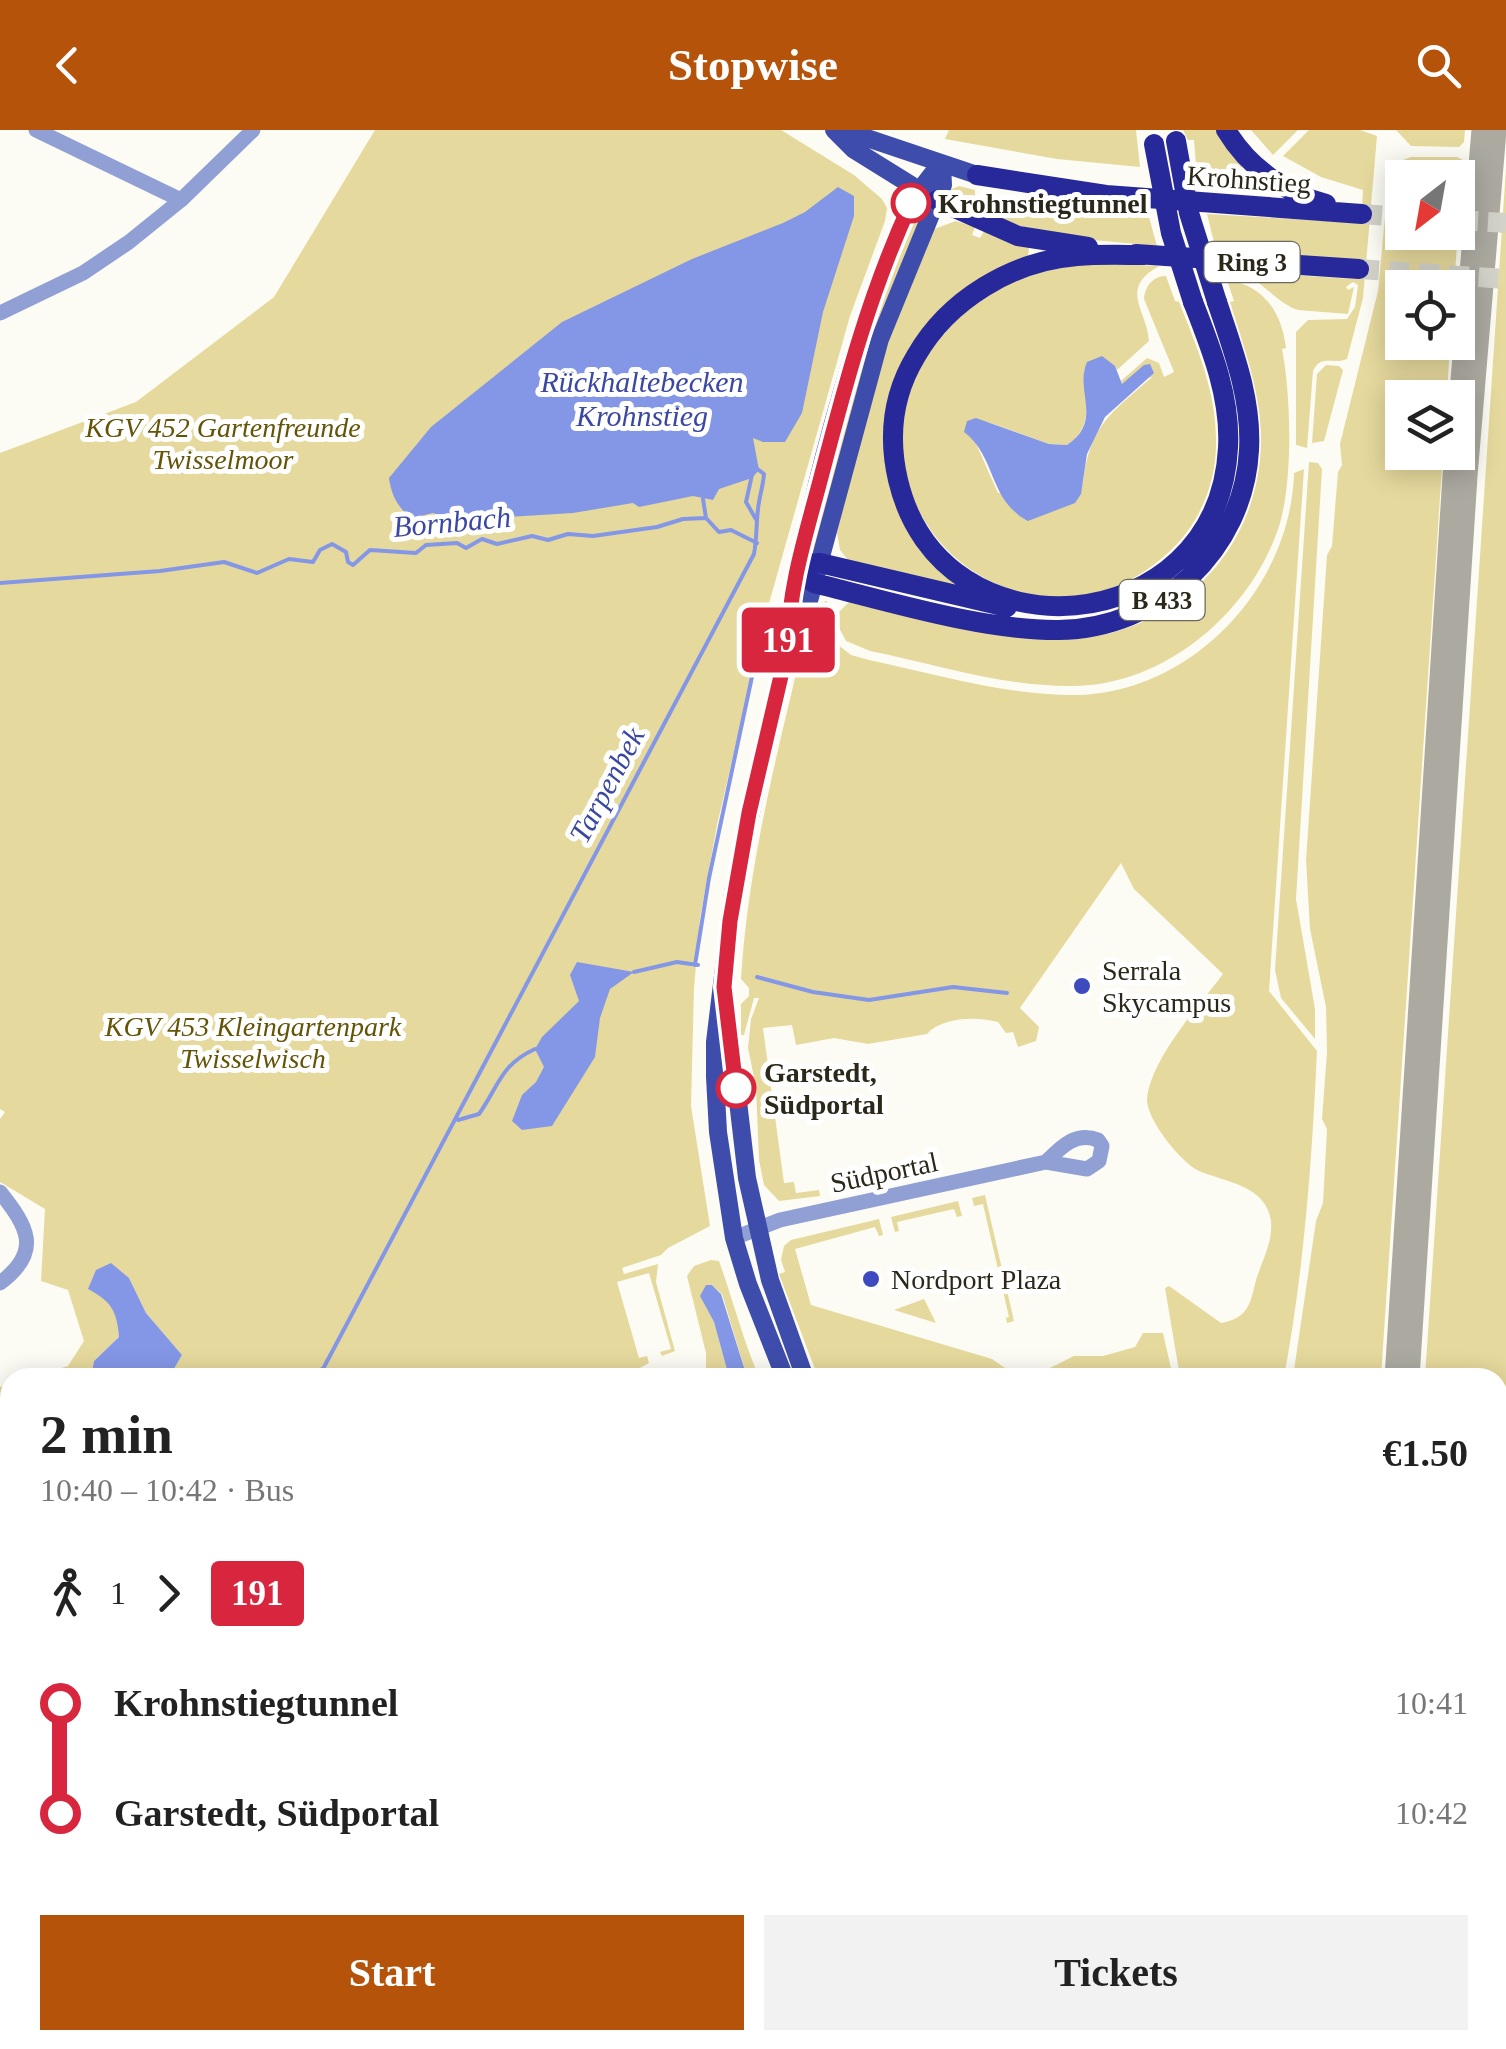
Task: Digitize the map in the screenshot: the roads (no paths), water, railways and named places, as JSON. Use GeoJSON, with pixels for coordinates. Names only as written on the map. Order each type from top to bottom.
{"type":"FeatureCollection","features":[{"type":"Feature","properties":{"kind":"highway","name":"Krohnstieg"},"geometry":{"type":"LineString","coordinates":[[977,175],[1106,195],[1362,214],[1303,196],[1278,183],[1246,158],[1226,130]]}},
{"type":"Feature","properties":{"kind":"highway","name":"B 433"},"geometry":{"type":"LineString","coordinates":[[1145,255],[1077,256],[1048,261],[997,279],[950,313],[923,343],[905,376],[896,406],[893,439],[900,488],[912,518],[931,546],[976,584],[1048,608],[1100,603],[1142,586],[1182,556],[1209,518],[1225,472],[1228,422],[1217,369],[1170,234],[1164,136]]}},
{"type":"Feature","properties":{"kind":"highway","name":"B 433"},"geometry":{"type":"LineString","coordinates":[[811,573],[996,624],[1058,630],[1106,624],[1138,612],[1170,594],[1214,550],[1234,515],[1247,469],[1249,436],[1244,395],[1164,136]]}},
{"type":"Feature","properties":{"kind":"highway","name":"Ring 3"},"geometry":{"type":"LineString","coordinates":[[937,200],[1018,236],[1145,255],[1359,269]]}},
{"type":"Feature","properties":{"kind":"highway"},"geometry":{"type":"LineString","coordinates":[[811,573],[981,602],[1048,608]]}},
{"type":"Feature","properties":{"kind":"main road","name":"Ring 3"},"geometry":{"type":"LineString","coordinates":[[834,130],[853,150],[937,200]]}},
{"type":"Feature","properties":{"kind":"main road","name":"Krohnstieg"},"geometry":{"type":"LineString","coordinates":[[843,130],[977,175]]}},
{"type":"Feature","properties":{"kind":"main road"},"geometry":{"type":"LineString","coordinates":[[782,1368],[752,1297],[734,1238],[718,1132],[715,1042],[734,893],[788,646],[803,622],[851,361],[883,266],[918,189],[942,164]]}},
{"type":"Feature","properties":{"kind":"main road"},"geometry":{"type":"LineString","coordinates":[[811,573],[880,339],[937,200],[944,176],[942,164]]}},
{"type":"Feature","properties":{"kind":"main road"},"geometry":{"type":"LineString","coordinates":[[724,987],[739,1123],[758,1228],[770,1280],[801,1368]]}},
{"type":"Feature","properties":{"kind":"street"},"geometry":{"type":"LineString","coordinates":[[37,130],[181,200]]}},
{"type":"Feature","properties":{"kind":"street"},"geometry":{"type":"LineString","coordinates":[[0,313],[83,273],[181,200],[253,130]]}},
{"type":"Feature","properties":{"kind":"street","name":"Südportal"},"geometry":{"type":"LineString","coordinates":[[734,1238],[780,1220],[1046,1162]]}},
{"type":"Feature","properties":{"kind":"street"},"geometry":{"type":"LineString","coordinates":[[0,1192],[24,1223],[27,1242],[19,1266],[0,1282]]}},
{"type":"Feature","properties":{"kind":"water","name":"Rückhaltebecken Krohnstieg"},"geometry":{"type":"Polygon","coordinates":[[[838,187],[854,196],[854,216],[823,312],[802,413],[785,442],[753,438],[759,470],[752,478],[719,489],[713,500],[693,496],[639,507],[633,503],[573,513],[478,519],[433,513],[412,518],[399,506],[389,478],[431,427],[562,322],[692,259],[783,223],[838,187]]]}},
{"type":"Feature","properties":{"kind":"water"},"geometry":{"type":"Polygon","coordinates":[[[1102,356],[1115,366],[1122,384],[1144,365],[1150,364],[1154,373],[1105,417],[1087,454],[1081,494],[1075,503],[1028,521],[1006,502],[975,442],[964,432],[967,421],[976,418],[1049,444],[1067,445],[1084,426],[1087,362],[1102,356]]]}},
{"type":"Feature","properties":{"kind":"water"},"geometry":{"type":"Polygon","coordinates":[[[577,962],[634,972],[610,989],[600,1018],[595,1057],[552,1126],[522,1130],[512,1121],[522,1095],[544,1067],[535,1049],[579,1001],[570,975],[577,962]]]}},
{"type":"Feature","properties":{"kind":"water"},"geometry":{"type":"Polygon","coordinates":[[[111,1263],[129,1278],[146,1313],[182,1355],[174,1368],[93,1368],[94,1361],[119,1337],[111,1308],[88,1289],[96,1270],[111,1263]]]}},
{"type":"Feature","properties":{"kind":"water"},"geometry":{"type":"Polygon","coordinates":[[[706,1285],[712,1285],[721,1294],[744,1368],[727,1368],[714,1322],[700,1296],[706,1285]]]}},
{"type":"Feature","properties":{"kind":"waterway","name":"Tarpenbek"},"geometry":{"type":"LineString","coordinates":[[324,1368],[754,554],[764,474],[756,468]]}},
{"type":"Feature","properties":{"kind":"waterway"},"geometry":{"type":"LineString","coordinates":[[752,475],[746,502],[757,521]]}},
{"type":"Feature","properties":{"kind":"waterway","name":"Bornbach"},"geometry":{"type":"LineString","coordinates":[[0,583],[224,562],[257,573],[289,559],[313,562],[320,550],[332,544],[346,552],[353,565],[370,550],[416,553],[426,545],[457,543],[466,548],[482,539],[497,544],[532,536],[548,540],[568,534],[593,536],[706,518],[703,499]]}},
{"type":"Feature","properties":{"kind":"waterway"},"geometry":{"type":"LineString","coordinates":[[706,518],[719,532],[731,530],[757,543]]}},
{"type":"Feature","properties":{"kind":"waterway"},"geometry":{"type":"LineString","coordinates":[[695,965],[709,878],[762,630]]}},
{"type":"Feature","properties":{"kind":"waterway"},"geometry":{"type":"LineString","coordinates":[[634,972],[677,962],[698,965]]}},
{"type":"Feature","properties":{"kind":"waterway"},"geometry":{"type":"LineString","coordinates":[[757,977],[813,992],[869,1000],[953,987],[1007,993]]}},
{"type":"Feature","properties":{"kind":"waterway"},"geometry":{"type":"LineString","coordinates":[[458,1120],[479,1114],[507,1069],[535,1049]]}},
{"type":"Feature","properties":{"kind":"tunnel"},"geometry":{"type":"LineString","coordinates":[[1362,214],[1385,216]]}},
{"type":"Feature","properties":{"kind":"tunnel"},"geometry":{"type":"LineString","coordinates":[[1475,221],[1506,223]]}},
{"type":"Feature","properties":{"kind":"tunnel"},"geometry":{"type":"LineString","coordinates":[[1359,269],[1506,279]]}},
{"type":"Feature","properties":{"kind":"place","name":"Krohnstiegtunnel"},"geometry":{"type":"Point","coordinates":[911,203]}},
{"type":"Feature","properties":{"kind":"place","name":"Serrala Skycampus"},"geometry":{"type":"Point","coordinates":[1082,986]}},
{"type":"Feature","properties":{"kind":"place","name":"Garstedt, Südportal"},"geometry":{"type":"Point","coordinates":[736,1088]}},
{"type":"Feature","properties":{"kind":"place","name":"Nordport Plaza"},"geometry":{"type":"Point","coordinates":[871,1279]}},
{"type":"Feature","properties":{"kind":"park label","name":"KGV 452 Gartenfreunde Twisselmoor"},"geometry":{"type":"Point","coordinates":[223,443]}},
{"type":"Feature","properties":{"kind":"park label","name":"KGV 453 Kleingartenpark Twisselwisch"},"geometry":{"type":"Point","coordinates":[253,1042]}}]}
